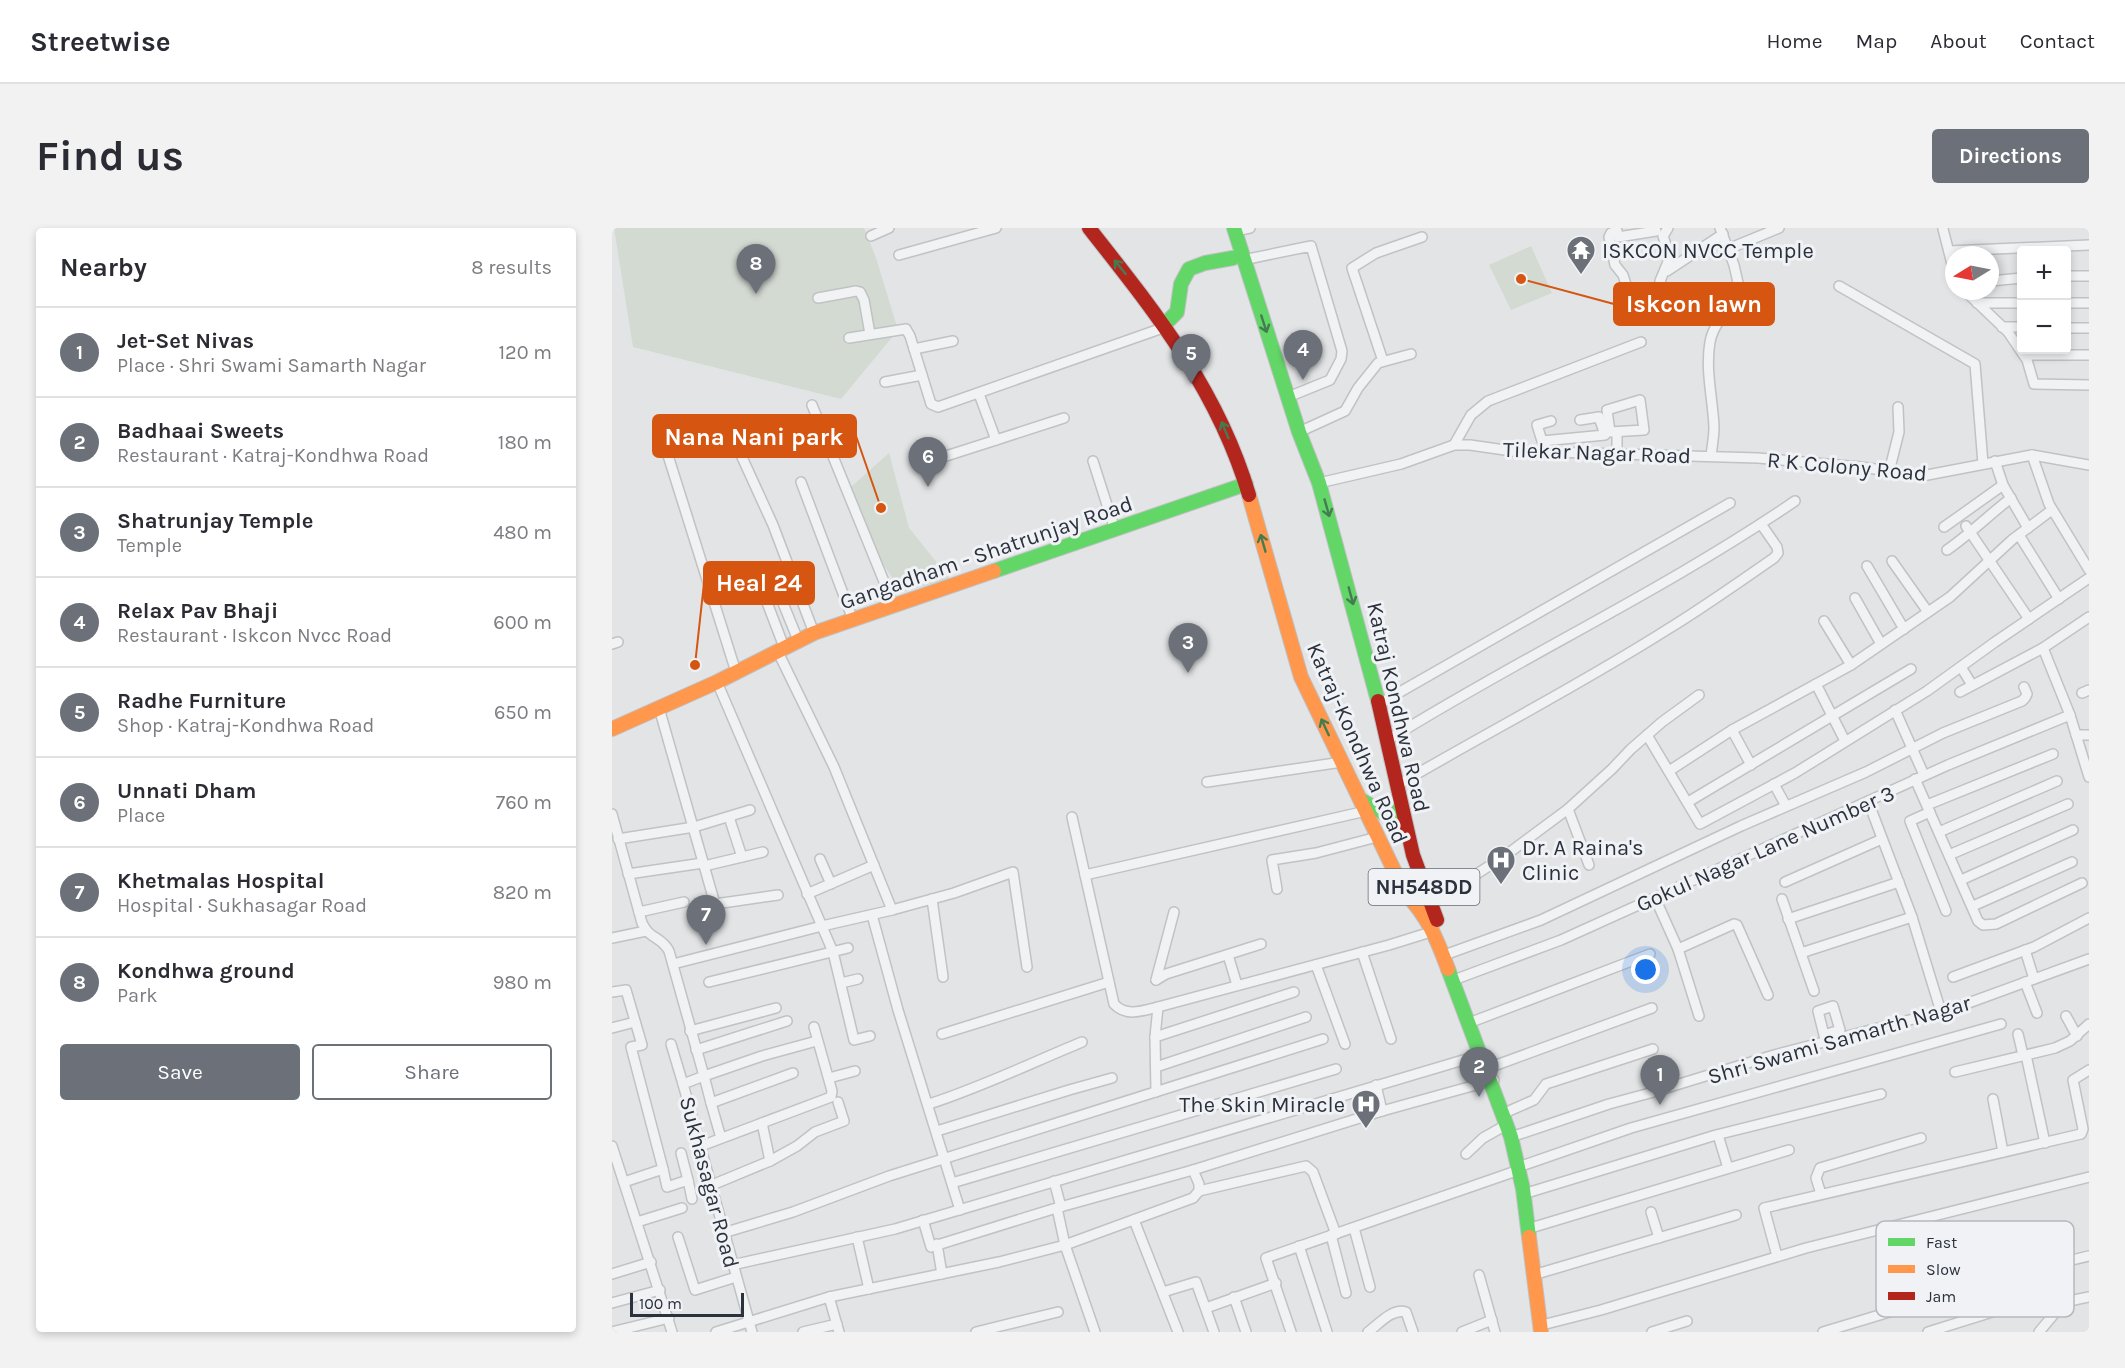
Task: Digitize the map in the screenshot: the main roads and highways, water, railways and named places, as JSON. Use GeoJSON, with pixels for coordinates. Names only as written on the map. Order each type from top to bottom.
{"type":"FeatureCollection","features":[{"type":"Feature","properties":{"kind":"main road","name":"Katraj-Kondhwa Road"},"geometry":{"type":"LineString","coordinates":[[1089,228],[1176,340],[1215,408],[1246,484],[1292,649],[1302,677],[1405,893],[1425,906],[1480,1055],[1492,1076],[1508,1118],[1522,1167],[1545,1329]]}},
{"type":"Feature","properties":{"kind":"main road","name":"Katraj Kondhwa Road"},"geometry":{"type":"LineString","coordinates":[[1231,229],[1238,259],[1254,294],[1299,432],[1319,483],[1336,540],[1388,740],[1396,786],[1425,906],[1450,953],[1492,1076]]}},
{"type":"Feature","properties":{"kind":"main road"},"geometry":{"type":"LineString","coordinates":[[1164,325],[1177,312],[1179,288],[1185,272],[1193,265],[1238,259]]}},
{"type":"Feature","properties":{"kind":"main road","name":"Gangadham - Shatrunjay Road"},"geometry":{"type":"LineString","coordinates":[[612,729],[717,682],[814,633],[1246,484]]}},
{"type":"Feature","properties":{"kind":"main road"},"geometry":{"type":"LineString","coordinates":[[1363,805],[1381,814],[1402,811]]}},
{"type":"Feature","properties":{"kind":"main road","name":"NH548DD"},"geometry":{"type":"LineString","coordinates":[[1508,1118],[1517,1135],[1522,1167],[1530,1192],[1545,1329]]}},
{"type":"Feature","properties":{"kind":"place","name":"ISKCON NVCC Temple"},"geometry":{"type":"Point","coordinates":[1581,276]}},
{"type":"Feature","properties":{"kind":"place","name":"Iskcon lawn"},"geometry":{"type":"Point","coordinates":[1521,279]}},
{"type":"Feature","properties":{"kind":"place","name":"Kondhwa ground"},"geometry":{"type":"Point","coordinates":[756,294]}},
{"type":"Feature","properties":{"kind":"place","name":"Relax Pav Bhaji"},"geometry":{"type":"Point","coordinates":[1303,380]}},
{"type":"Feature","properties":{"kind":"place","name":"Radhe Furniture"},"geometry":{"type":"Point","coordinates":[1191,384]}},
{"type":"Feature","properties":{"kind":"place","name":"Unnati Dham"},"geometry":{"type":"Point","coordinates":[928,487]}},
{"type":"Feature","properties":{"kind":"place","name":"Nana Nani park"},"geometry":{"type":"Point","coordinates":[881,508]}},
{"type":"Feature","properties":{"kind":"place","name":"Heal 24"},"geometry":{"type":"Point","coordinates":[695,665]}},
{"type":"Feature","properties":{"kind":"place","name":"Shatrunjay Temple"},"geometry":{"type":"Point","coordinates":[1188,673]}},
{"type":"Feature","properties":{"kind":"place","name":"Dr. A Raina's Clinic"},"geometry":{"type":"Point","coordinates":[1501,886]}},
{"type":"Feature","properties":{"kind":"place","name":"Khetmalas Hospital"},"geometry":{"type":"Point","coordinates":[706,945]}},
{"type":"Feature","properties":{"kind":"place","name":"Badhaai Sweets"},"geometry":{"type":"Point","coordinates":[1479,1097]}},
{"type":"Feature","properties":{"kind":"place","name":"Jet-Set Nivas"},"geometry":{"type":"Point","coordinates":[1660,1105]}},
{"type":"Feature","properties":{"kind":"place","name":"The Skin Miracle"},"geometry":{"type":"Point","coordinates":[1366,1130]}}]}
